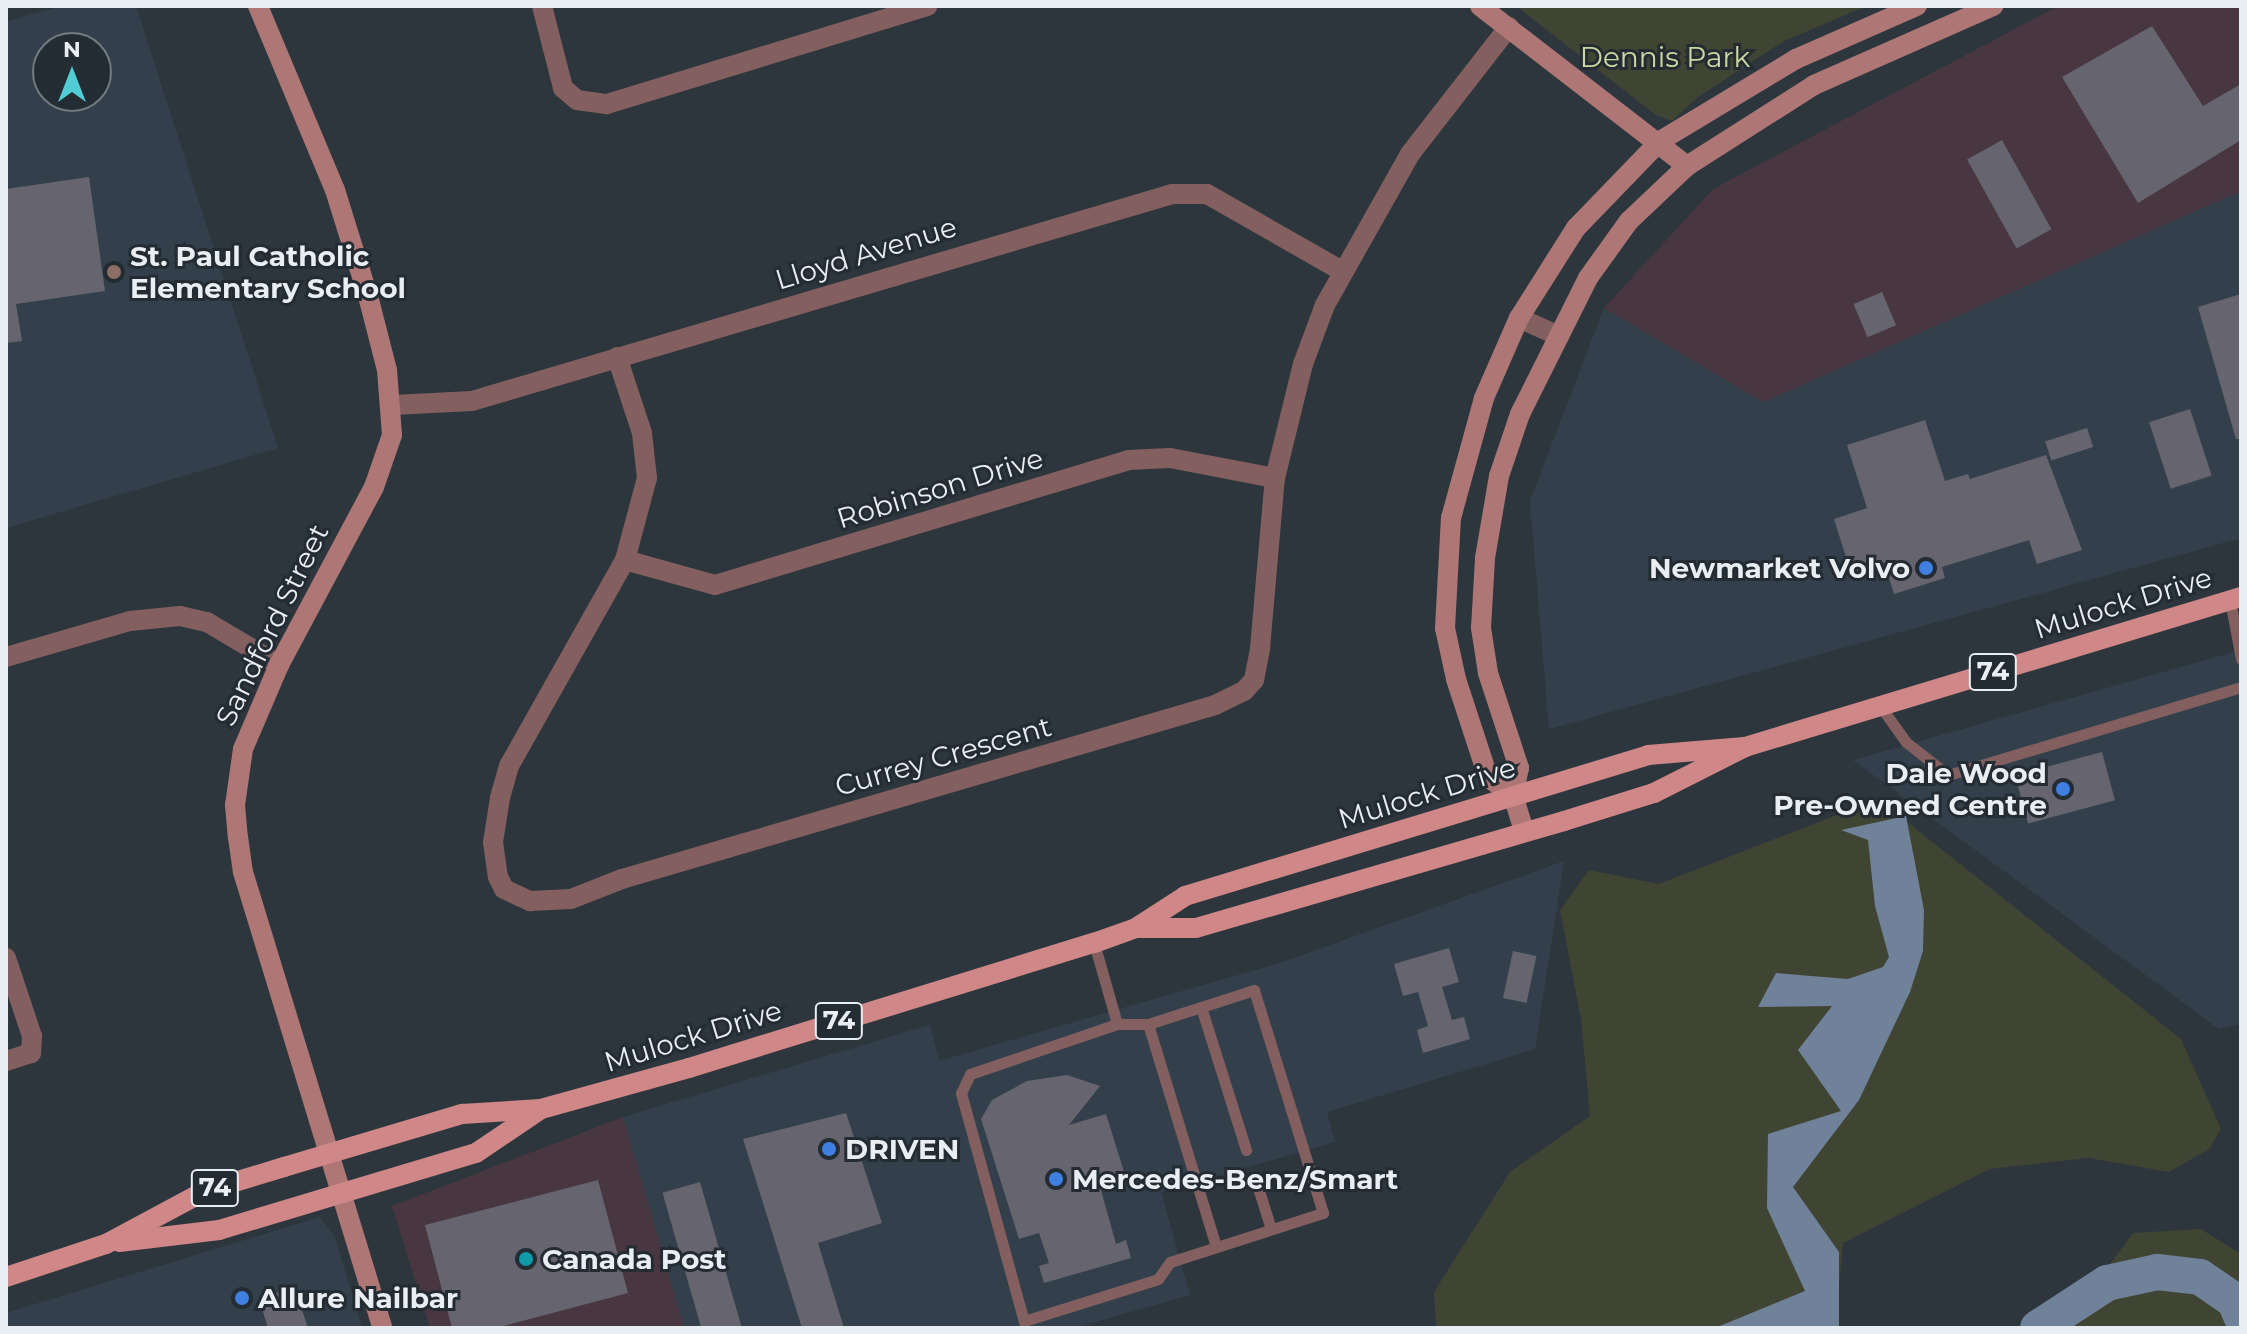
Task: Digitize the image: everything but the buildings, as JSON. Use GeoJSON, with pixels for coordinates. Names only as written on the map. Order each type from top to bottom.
{"type":"FeatureCollection","features":[{"type":"Feature","properties":{"kind":"main road","name":"Sandford Street"},"geometry":{"type":"LineString","coordinates":[[258,6],[335,190],[379,335],[393,405],[392,435],[374,487],[279,665],[243,749],[235,805],[238,837],[243,872],[332,1153],[382,1328]]}},
{"type":"Feature","properties":{"kind":"main road"},"geometry":{"type":"LineString","coordinates":[[1480,6],[1660,141],[1687,166]]}},
{"type":"Feature","properties":{"kind":"main road"},"geometry":{"type":"LineString","coordinates":[[1513,796],[1488,777],[1445,628],[1451,518],[1484,398],[1519,318],[1576,228],[1660,141],[1796,59],[1917,6]]}},
{"type":"Feature","properties":{"kind":"main road"},"geometry":{"type":"LineString","coordinates":[[1524,831],[1513,796],[1519,768],[1488,673],[1481,628],[1485,558],[1499,476],[1520,414],[1588,278],[1629,221],[1687,166],[1814,85],[1993,6]]}},
{"type":"Feature","properties":{"kind":"main road","name":"Mulock Drive"},"geometry":{"type":"LineString","coordinates":[[1136,928],[1196,928],[1654,793],[1745,747],[2236,598]]}},
{"type":"Feature","properties":{"kind":"main road","name":"Mulock Drive"},"geometry":{"type":"LineString","coordinates":[[6,1277],[106,1244],[205,1191],[462,1114],[541,1109],[1094,943],[1136,928],[1185,896],[1648,755],[1745,747]]}},
{"type":"Feature","properties":{"kind":"main road","name":"Mulock Drive"},"geometry":{"type":"LineString","coordinates":[[106,1244],[219,1230],[476,1153],[541,1109]]}},
{"type":"Feature","properties":{"kind":"street"},"geometry":{"type":"LineString","coordinates":[[542,6],[563,88],[577,100],[607,104],[927,6]]}},
{"type":"Feature","properties":{"kind":"street","name":"Currey Crescent"},"geometry":{"type":"LineString","coordinates":[[617,357],[642,433],[647,478],[625,560],[509,766],[500,798],[493,842],[498,877],[504,889],[530,901],[571,899],[622,879],[1215,705],[1244,691],[1254,680],[1260,648],[1275,478],[1303,364],[1340,270],[1418,143],[1509,27]]}},
{"type":"Feature","properties":{"kind":"street","name":"Lloyd Avenue"},"geometry":{"type":"LineString","coordinates":[[393,405],[472,401],[1172,194],[1207,194],[1340,270]]}},
{"type":"Feature","properties":{"kind":"street"},"geometry":{"type":"LineString","coordinates":[[1519,318],[1559,336]]}},
{"type":"Feature","properties":{"kind":"street","name":"Robinson Drive"},"geometry":{"type":"LineString","coordinates":[[625,560],[715,585],[1128,460],[1170,458],[1275,478]]}},
{"type":"Feature","properties":{"kind":"street"},"geometry":{"type":"LineString","coordinates":[[6,657],[130,621],[180,616],[207,622],[279,665]]}},
{"type":"Feature","properties":{"kind":"street"},"geometry":{"type":"LineString","coordinates":[[6,958],[32,1036],[31,1053],[6,1061]]}},
{"type":"Feature","properties":{"kind":"lane"},"geometry":{"type":"LineString","coordinates":[[2236,598],[2241,659]]}},
{"type":"Feature","properties":{"kind":"lane"},"geometry":{"type":"LineString","coordinates":[[1881,707],[1906,742],[1948,775],[2241,687]]}},
{"type":"Feature","properties":{"kind":"lane"},"geometry":{"type":"LineString","coordinates":[[1094,943],[1117,1024]]}},
{"type":"Feature","properties":{"kind":"lane"},"geometry":{"type":"LineString","coordinates":[[1254,990],[1323,1213],[1170,1262],[1158,1279],[1024,1321],[961,1093],[970,1074],[1117,1024],[1148,1024],[1254,990]]}},
{"type":"Feature","properties":{"kind":"lane"},"geometry":{"type":"LineString","coordinates":[[1201,1007],[1246,1150]]}},
{"type":"Feature","properties":{"kind":"lane"},"geometry":{"type":"LineString","coordinates":[[1148,1024],[1216,1247]]}},
{"type":"Feature","properties":{"kind":"lane"},"geometry":{"type":"LineString","coordinates":[[1255,1178],[1271,1229]]}},
{"type":"Feature","properties":{"kind":"shaded area","name":"St. Paul Catholic Elementary School"},"geometry":{"type":"Polygon","coordinates":[[[61,6],[136,6],[278,448],[6,528],[6,22],[61,6]]]}},
{"type":"Feature","properties":{"kind":"shaded area"},"geometry":{"type":"Polygon","coordinates":[[[2058,6],[2241,6],[2241,191],[1763,402],[1604,308],[1713,189],[2058,6]]]}},
{"type":"Feature","properties":{"kind":"shaded area"},"geometry":{"type":"Polygon","coordinates":[[[2241,191],[2241,538],[1549,729],[1530,501],[1604,308],[1763,402],[2241,191]]]}},
{"type":"Feature","properties":{"kind":"shaded area"},"geometry":{"type":"Polygon","coordinates":[[[2241,650],[2241,1024],[2219,1029],[1853,760],[2241,650]]]}},
{"type":"Feature","properties":{"kind":"shaded area"},"geometry":{"type":"Polygon","coordinates":[[[1906,816],[1924,910],[1923,951],[1910,992],[1859,1100],[1793,1187],[1839,1252],[1839,1328],[1715,1328],[1805,1291],[1767,1208],[1768,1134],[1841,1111],[1798,1050],[1832,1006],[1758,1007],[1776,973],[1848,979],[1883,967],[1889,957],[1875,906],[1868,840],[1841,830],[1906,816]]]}},
{"type":"Feature","properties":{"kind":"shaded area"},"geometry":{"type":"Polygon","coordinates":[[[1564,861],[1535,1049],[1327,1112],[1335,1142],[1161,1192],[1190,1295],[1074,1328],[684,1328],[623,1117],[930,1025],[939,1061],[1283,962],[1564,861]]]}},
{"type":"Feature","properties":{"kind":"shaded area"},"geometry":{"type":"Polygon","coordinates":[[[623,1117],[684,1328],[430,1328],[392,1206],[623,1117]]]}},
{"type":"Feature","properties":{"kind":"shaded area"},"geometry":{"type":"Polygon","coordinates":[[[320,1217],[335,1237],[362,1328],[6,1328],[6,1313],[320,1217]]]}},
{"type":"Feature","properties":{"kind":"green space","name":"Dennis Park"},"geometry":{"type":"Polygon","coordinates":[[[1516,6],[1867,6],[1784,41],[1698,97],[1672,121],[1656,115],[1516,6]]]}},
{"type":"Feature","properties":{"kind":"green space"},"geometry":{"type":"Polygon","coordinates":[[[1878,799],[2181,1039],[2221,1129],[2209,1149],[2169,1172],[2089,1158],[1990,1169],[1843,1243],[1837,1308],[1811,1328],[1436,1328],[1434,1292],[1510,1172],[1590,1116],[1581,1019],[1560,910],[1589,870],[1659,884],[1878,799]]]}},
{"type":"Feature","properties":{"kind":"green space"},"geometry":{"type":"Polygon","coordinates":[[[2201,1229],[2241,1254],[2241,1328],[2062,1328],[2133,1233],[2201,1229]]]}},
{"type":"Feature","properties":{"kind":"waterway"},"geometry":{"type":"LineString","coordinates":[[2038,1328],[2107,1283],[2157,1272],[2200,1277],[2235,1301],[2241,1316]]}},
{"type":"Feature","properties":{"kind":"place","name":"St. Paul Catholic Elementary School"},"geometry":{"type":"Point","coordinates":[114,272]}},
{"type":"Feature","properties":{"kind":"place","name":"Newmarket Volvo"},"geometry":{"type":"Point","coordinates":[1926,568]}},
{"type":"Feature","properties":{"kind":"place","name":"Dale Wood Pre-Owned Centre"},"geometry":{"type":"Point","coordinates":[2063,789]}},
{"type":"Feature","properties":{"kind":"place","name":"DRIVEN"},"geometry":{"type":"Point","coordinates":[829,1149]}},
{"type":"Feature","properties":{"kind":"place","name":"Mercedes-Benz/Smart"},"geometry":{"type":"Point","coordinates":[1056,1179]}},
{"type":"Feature","properties":{"kind":"place","name":"Canada Post"},"geometry":{"type":"Point","coordinates":[526,1259]}},
{"type":"Feature","properties":{"kind":"place","name":"Allure Nailbar"},"geometry":{"type":"Point","coordinates":[242,1298]}}]}
